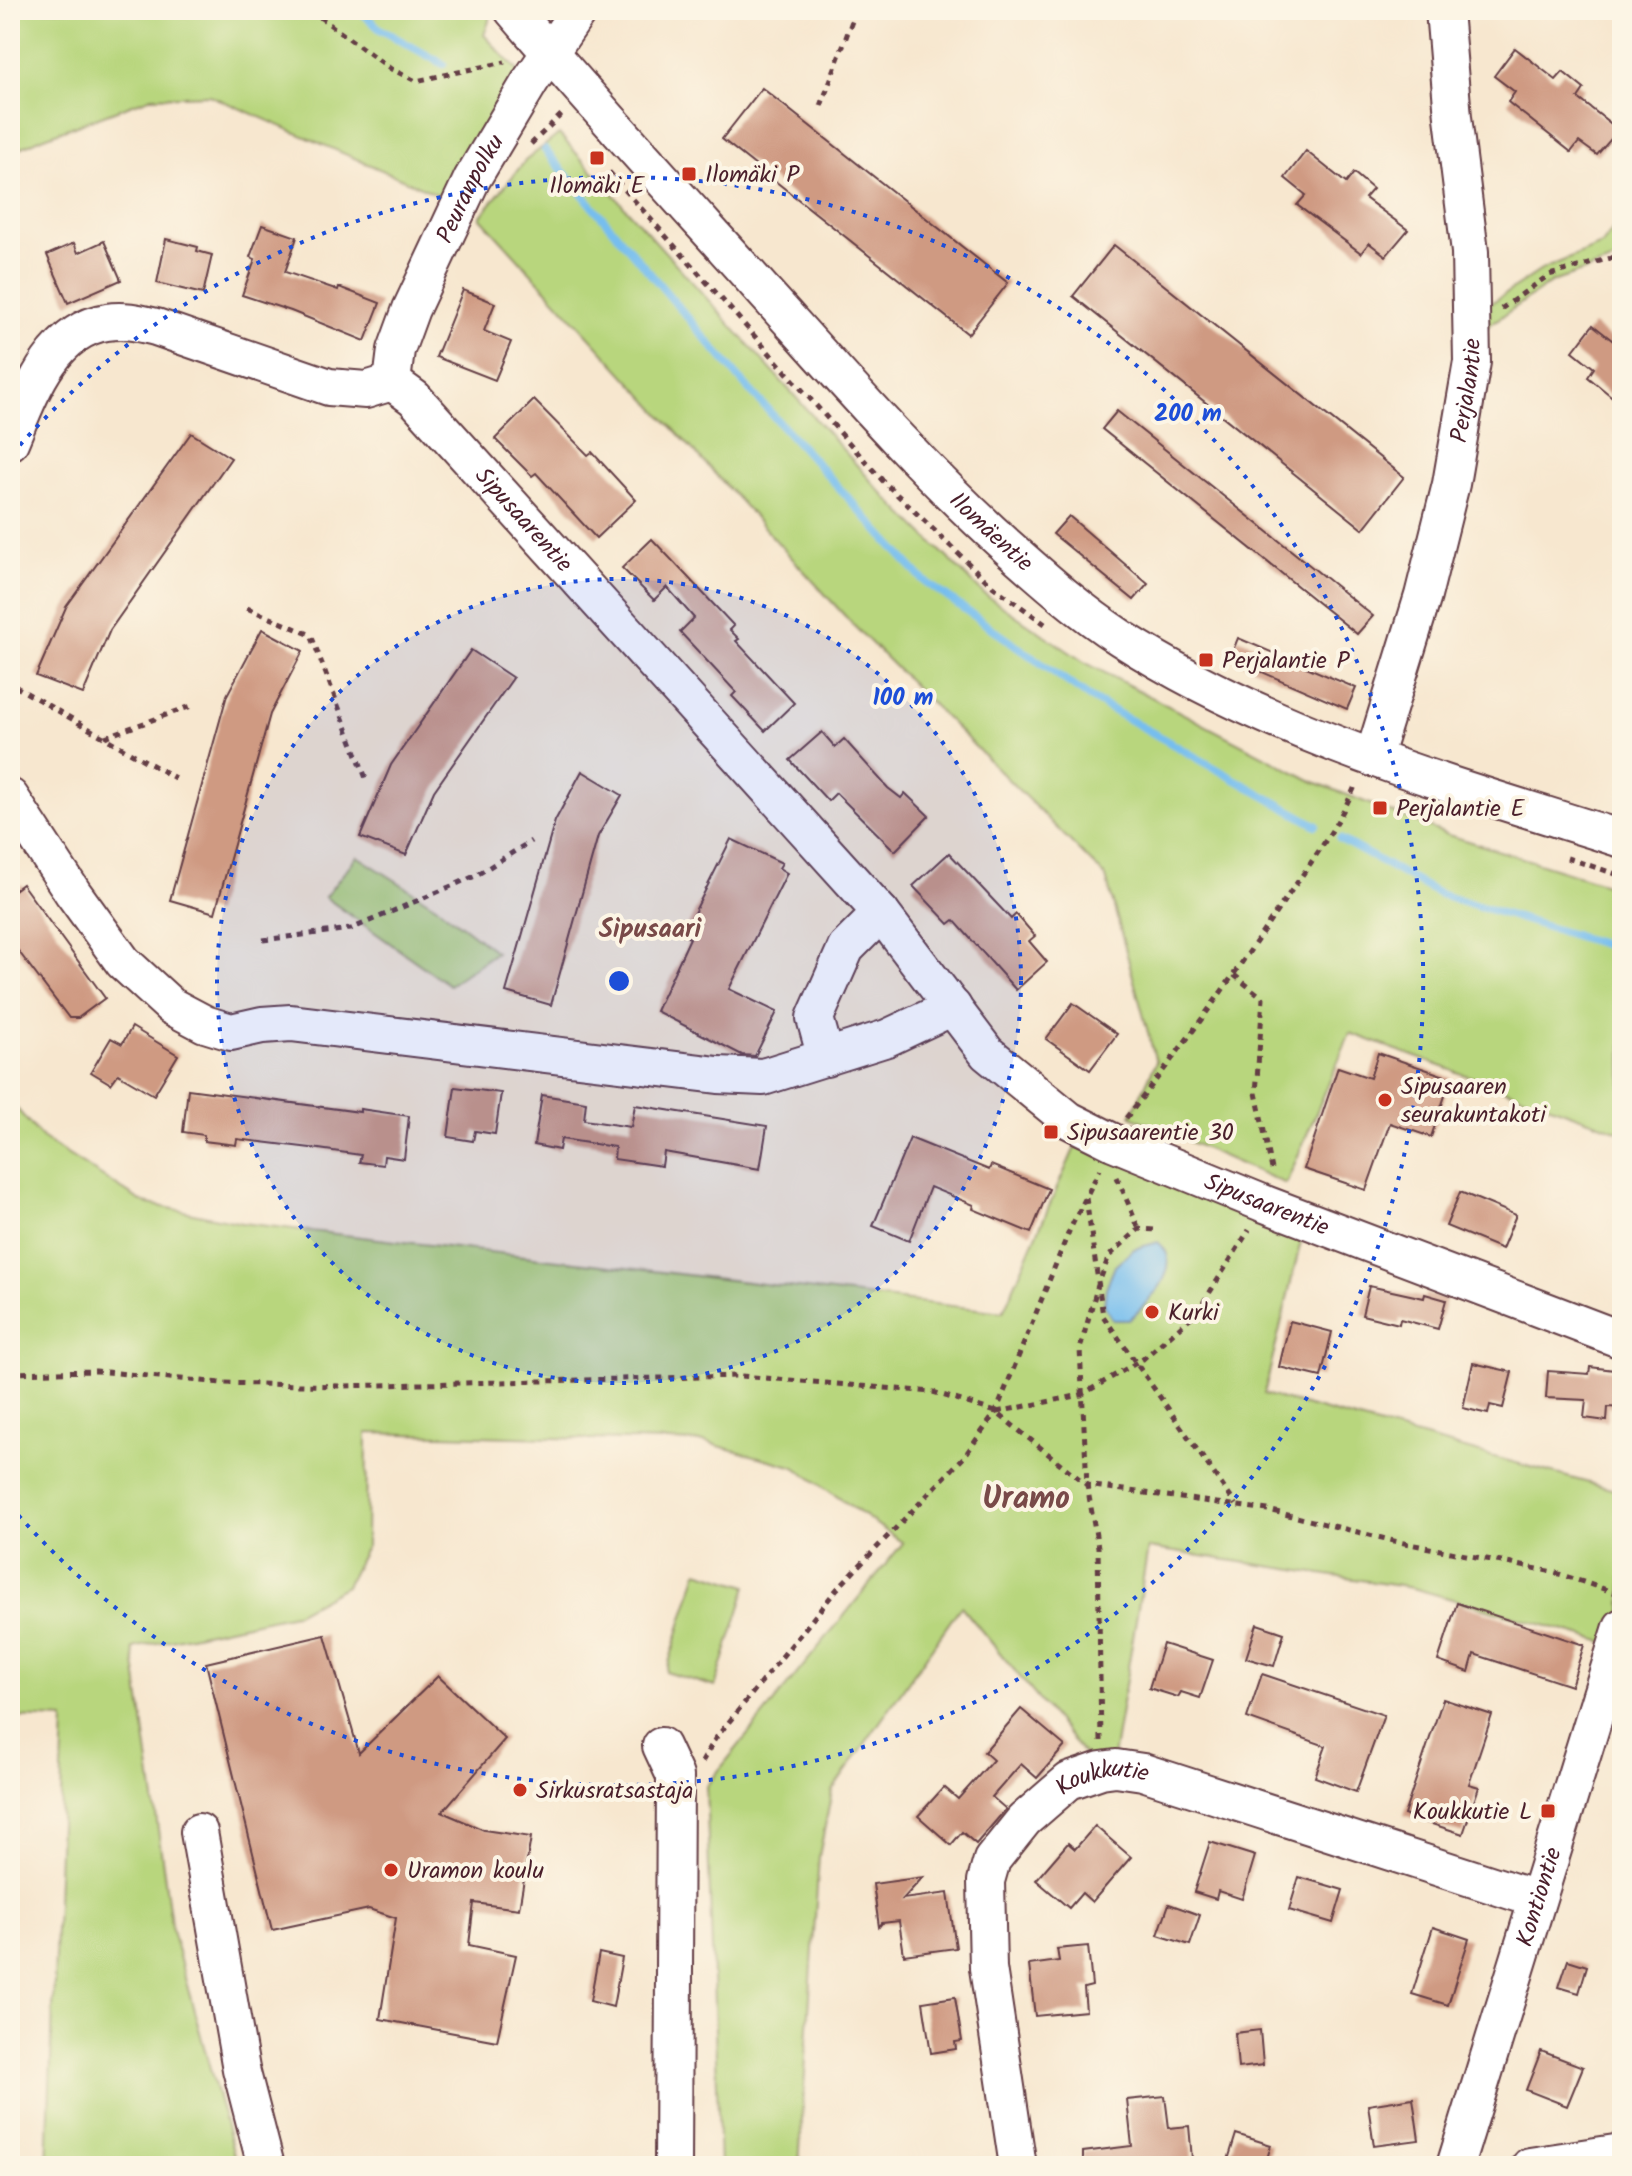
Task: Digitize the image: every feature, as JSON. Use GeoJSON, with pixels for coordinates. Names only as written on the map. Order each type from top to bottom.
{"type":"FeatureCollection","features":[{"type":"Feature","properties":{"kind":"street","name":"Ilomäentie"},"geometry":{"type":"LineString","coordinates":[[513,10],[900,443],[958,502],[1069,602],[1123,639],[1179,671],[1288,726],[1368,757],[1622,839]]}},
{"type":"Feature","properties":{"kind":"street","name":"Peuranpolku"},"geometry":{"type":"LineString","coordinates":[[392,382],[396,350],[411,309],[472,179],[549,52],[579,10]]}},
{"type":"Feature","properties":{"kind":"street","name":"Perjalantie"},"geometry":{"type":"LineString","coordinates":[[1368,757],[1423,596],[1451,484],[1472,362],[1470,252],[1453,117],[1444,10]]}},
{"type":"Feature","properties":{"kind":"street"},"geometry":{"type":"LineString","coordinates":[[10,442],[44,370],[59,347],[79,333],[104,322],[130,321],[156,327],[329,387],[366,390],[392,382]]}},
{"type":"Feature","properties":{"kind":"street","name":"Sipusaarentie"},"geometry":{"type":"LineString","coordinates":[[392,382],[414,398],[881,913],[987,1053],[1017,1080],[1069,1120],[1119,1132],[1266,1186],[1622,1340]]}},
{"type":"Feature","properties":{"kind":"street"},"geometry":{"type":"LineString","coordinates":[[10,797],[123,962],[171,1006],[205,1024],[231,1032],[291,1023],[718,1075],[763,1077],[887,1038],[953,1007]]}},
{"type":"Feature","properties":{"kind":"street"},"geometry":{"type":"LineString","coordinates":[[826,1058],[815,1018],[846,948],[881,913]]}},
{"type":"Feature","properties":{"kind":"street","name":"Kontiontie"},"geometry":{"type":"LineString","coordinates":[[1455,2166],[1622,1627]]}},
{"type":"Feature","properties":{"kind":"street"},"geometry":{"type":"LineString","coordinates":[[661,1746],[675,1776],[671,2083],[673,2166]]}},
{"type":"Feature","properties":{"kind":"street","name":"Koukkutie"},"geometry":{"type":"LineString","coordinates":[[1018,2166],[988,1968],[986,1881],[992,1860],[1024,1820],[1069,1781],[1116,1768],[1143,1772],[1536,1899]]}},
{"type":"Feature","properties":{"kind":"street"},"geometry":{"type":"LineString","coordinates":[[199,1832],[241,2069],[266,2166]]}},
{"type":"Feature","properties":{"kind":"street"},"geometry":{"type":"LineString","coordinates":[[1530,2166],[1622,2152]]}},
{"type":"Feature","properties":{"kind":"path"},"geometry":{"type":"LineString","coordinates":[[310,10],[391,69],[416,81],[549,52]]}},
{"type":"Feature","properties":{"kind":"path"},"geometry":{"type":"LineString","coordinates":[[821,106],[856,10]]}},
{"type":"Feature","properties":{"kind":"path"},"geometry":{"type":"LineString","coordinates":[[1471,330],[1549,275],[1622,255]]}},
{"type":"Feature","properties":{"kind":"path"},"geometry":{"type":"LineString","coordinates":[[247,608],[311,635],[367,781]]}},
{"type":"Feature","properties":{"kind":"path"},"geometry":{"type":"LineString","coordinates":[[10,691],[11,684],[175,778]]}},
{"type":"Feature","properties":{"kind":"path"},"geometry":{"type":"LineString","coordinates":[[104,737],[194,705]]}},
{"type":"Feature","properties":{"kind":"path"},"geometry":{"type":"LineString","coordinates":[[700,1772],[703,1758],[715,1739],[837,1589],[964,1457],[996,1412],[1070,1229],[1119,1132],[1234,975],[1345,811],[1368,757]]}},
{"type":"Feature","properties":{"kind":"path"},"geometry":{"type":"LineString","coordinates":[[263,940],[351,929],[475,876],[531,841]]}},
{"type":"Feature","properties":{"kind":"path"},"geometry":{"type":"LineString","coordinates":[[996,1412],[1081,1395],[1136,1363],[1198,1311],[1266,1186],[1256,1093],[1263,998],[1234,975]]}},
{"type":"Feature","properties":{"kind":"path"},"geometry":{"type":"LineString","coordinates":[[1119,1132],[1139,1229]]}},
{"type":"Feature","properties":{"kind":"path"},"geometry":{"type":"LineString","coordinates":[[1086,1197],[1103,1316],[1236,1506]]}},
{"type":"Feature","properties":{"kind":"path"},"geometry":{"type":"LineString","coordinates":[[1101,1770],[1098,1547],[1087,1485],[1080,1349],[1109,1256],[1139,1229],[1156,1230]]}},
{"type":"Feature","properties":{"kind":"path"},"geometry":{"type":"LineString","coordinates":[[10,1373],[96,1371],[222,1383],[341,1386],[740,1376],[933,1392],[996,1412],[1087,1485],[1268,1510],[1394,1541],[1553,1572],[1622,1595]]}},
{"type":"Feature","properties":{"kind":"green space"},"geometry":{"type":"Polygon","coordinates":[[[10,10],[493,10],[484,35],[521,74],[446,198],[209,95],[152,97],[10,153],[10,10]]]}},
{"type":"Feature","properties":{"kind":"green space"},"geometry":{"type":"Polygon","coordinates":[[[559,134],[881,492],[984,594],[1084,662],[1312,781],[1448,835],[1622,889],[1622,1132],[1350,1033],[1286,1184],[1131,1116],[1156,1062],[1106,877],[855,627],[480,217],[525,161],[559,134]]]}},
{"type":"Feature","properties":{"kind":"green space"},"geometry":{"type":"Polygon","coordinates":[[[1622,217],[1622,263],[1614,261],[1552,282],[1476,334],[1476,313],[1543,269],[1602,245],[1622,217]]]}},
{"type":"Feature","properties":{"kind":"green space"},"geometry":{"type":"Polygon","coordinates":[[[357,856],[439,908],[496,952],[449,985],[325,897],[357,856]]]}},
{"type":"Feature","properties":{"kind":"green space"},"geometry":{"type":"Polygon","coordinates":[[[10,1101],[43,1139],[144,1203],[242,1223],[1003,1312],[1075,1147],[1108,1154],[1302,1237],[1264,1394],[1622,1492],[1622,1647],[1413,1588],[1148,1548],[1113,1757],[1088,1759],[961,1606],[832,1791],[819,1856],[799,2166],[720,2166],[706,1786],[903,1543],[795,1467],[704,1442],[367,1433],[366,1547],[346,1586],[294,1614],[133,1648],[172,1931],[237,2166],[47,2166],[64,1719],[10,1717],[10,1101]]]}},
{"type":"Feature","properties":{"kind":"green space"},"geometry":{"type":"Polygon","coordinates":[[[698,1571],[747,1586],[715,1687],[666,1672],[698,1571]]]}},
{"type":"Feature","properties":{"kind":"water"},"geometry":{"type":"Polygon","coordinates":[[[1158,1242],[1166,1252],[1168,1262],[1162,1284],[1129,1320],[1113,1320],[1104,1305],[1106,1288],[1115,1266],[1134,1249],[1158,1242]]]}},
{"type":"Feature","properties":{"kind":"building"},"geometry":{"type":"Polygon","coordinates":[[[1515,48],[1556,80],[1563,72],[1584,89],[1578,98],[1619,130],[1597,155],[1579,142],[1571,152],[1508,102],[1515,92],[1494,76],[1515,48]]]}},
{"type":"Feature","properties":{"kind":"building"},"geometry":{"type":"Polygon","coordinates":[[[762,88],[1008,283],[968,334],[722,139],[762,88]]]}},
{"type":"Feature","properties":{"kind":"building"},"geometry":{"type":"Polygon","coordinates":[[[1306,151],[1346,183],[1354,173],[1373,189],[1365,198],[1408,230],[1386,256],[1369,243],[1361,253],[1297,205],[1306,195],[1285,178],[1306,151]]]}},
{"type":"Feature","properties":{"kind":"building"},"geometry":{"type":"Polygon","coordinates":[[[262,225],[297,237],[285,272],[338,290],[339,287],[380,303],[365,341],[242,295],[255,259],[250,257],[262,225]]]}},
{"type":"Feature","properties":{"kind":"building"},"geometry":{"type":"Polygon","coordinates":[[[166,239],[198,247],[197,251],[212,255],[203,294],[157,283],[166,239]]]}},
{"type":"Feature","properties":{"kind":"building"},"geometry":{"type":"Polygon","coordinates":[[[104,241],[121,280],[68,303],[47,255],[74,243],[78,253],[104,241]]]}},
{"type":"Feature","properties":{"kind":"building"},"geometry":{"type":"Polygon","coordinates":[[[1114,245],[1404,477],[1363,529],[1073,296],[1114,245]]]}},
{"type":"Feature","properties":{"kind":"building"},"geometry":{"type":"Polygon","coordinates":[[[463,290],[495,303],[484,331],[511,342],[495,380],[436,357],[463,290]]]}},
{"type":"Feature","properties":{"kind":"building"},"geometry":{"type":"Polygon","coordinates":[[[1593,325],[1622,348],[1622,405],[1588,377],[1594,368],[1573,351],[1593,325]]]}},
{"type":"Feature","properties":{"kind":"building"},"geometry":{"type":"Polygon","coordinates":[[[534,400],[588,455],[592,452],[636,500],[596,538],[536,473],[532,476],[495,439],[534,400]]]}},
{"type":"Feature","properties":{"kind":"building"},"geometry":{"type":"Polygon","coordinates":[[[1117,411],[1373,616],[1357,634],[1102,429],[1117,411]]]}},
{"type":"Feature","properties":{"kind":"building"},"geometry":{"type":"Polygon","coordinates":[[[191,433],[231,458],[110,630],[83,694],[36,676],[66,607],[191,433]]]}},
{"type":"Feature","properties":{"kind":"building"},"geometry":{"type":"Polygon","coordinates":[[[1069,516],[1148,584],[1134,600],[1053,534],[1069,516]]]}},
{"type":"Feature","properties":{"kind":"building"},"geometry":{"type":"Polygon","coordinates":[[[652,539],[734,626],[730,630],[739,639],[736,641],[794,703],[765,731],[732,696],[736,692],[680,632],[694,618],[667,587],[654,600],[622,568],[652,539]]]}},
{"type":"Feature","properties":{"kind":"building"},"geometry":{"type":"Polygon","coordinates":[[[262,629],[303,651],[270,714],[215,913],[170,900],[227,695],[262,629]]]}},
{"type":"Feature","properties":{"kind":"building"},"geometry":{"type":"Polygon","coordinates":[[[1238,638],[1356,688],[1347,709],[1230,658],[1238,638]]]}},
{"type":"Feature","properties":{"kind":"building"},"geometry":{"type":"Polygon","coordinates":[[[471,650],[513,678],[434,791],[406,855],[360,837],[391,765],[471,650]]]}},
{"type":"Feature","properties":{"kind":"building"},"geometry":{"type":"Polygon","coordinates":[[[822,732],[835,747],[844,739],[888,788],[901,798],[905,793],[929,816],[895,851],[836,793],[828,801],[790,760],[822,732]]]}},
{"type":"Feature","properties":{"kind":"building"},"geometry":{"type":"Polygon","coordinates":[[[582,771],[622,795],[598,836],[551,1005],[506,992],[555,821],[582,771]]]}},
{"type":"Feature","properties":{"kind":"building"},"geometry":{"type":"Polygon","coordinates":[[[731,839],[782,863],[779,868],[787,873],[729,989],[777,1012],[755,1056],[742,1055],[656,1011],[690,938],[683,935],[731,839]]]}},
{"type":"Feature","properties":{"kind":"building"},"geometry":{"type":"Polygon","coordinates":[[[949,853],[1011,919],[1016,914],[1035,936],[1029,941],[1047,962],[1016,990],[954,920],[949,924],[913,886],[949,853]]]}},
{"type":"Feature","properties":{"kind":"building"},"geometry":{"type":"Polygon","coordinates":[[[22,884],[105,998],[78,1018],[69,1018],[10,940],[10,893],[22,884]]]}},
{"type":"Feature","properties":{"kind":"building"},"geometry":{"type":"Polygon","coordinates":[[[1073,1003],[1117,1034],[1090,1070],[1046,1039],[1073,1003]]]}},
{"type":"Feature","properties":{"kind":"building"},"geometry":{"type":"Polygon","coordinates":[[[132,1027],[178,1055],[154,1095],[118,1074],[111,1084],[91,1072],[111,1038],[122,1044],[132,1027]]]}},
{"type":"Feature","properties":{"kind":"building","name":"Sipusaaren seurakuntakoti"},"geometry":{"type":"Polygon","coordinates":[[[1378,1053],[1451,1078],[1431,1137],[1390,1123],[1366,1190],[1304,1169],[1338,1067],[1370,1078],[1378,1053]]]}},
{"type":"Feature","properties":{"kind":"building"},"geometry":{"type":"Polygon","coordinates":[[[455,1087],[501,1093],[495,1134],[475,1131],[473,1141],[448,1137],[455,1087]]]}},
{"type":"Feature","properties":{"kind":"building"},"geometry":{"type":"Polygon","coordinates":[[[188,1089],[409,1116],[404,1159],[384,1156],[383,1165],[359,1162],[361,1155],[319,1149],[237,1139],[236,1145],[204,1141],[204,1135],[183,1132],[188,1089]]]}},
{"type":"Feature","properties":{"kind":"building"},"geometry":{"type":"Polygon","coordinates":[[[542,1095],[586,1102],[584,1120],[631,1127],[635,1105],[767,1126],[760,1169],[664,1152],[662,1166],[614,1159],[615,1147],[561,1139],[559,1150],[534,1145],[542,1095]]]}},
{"type":"Feature","properties":{"kind":"building"},"geometry":{"type":"Polygon","coordinates":[[[910,1138],[989,1170],[991,1165],[1049,1189],[1031,1233],[930,1187],[909,1241],[873,1226],[910,1138]]]}},
{"type":"Feature","properties":{"kind":"building"},"geometry":{"type":"Polygon","coordinates":[[[1460,1192],[1516,1215],[1502,1249],[1446,1226],[1460,1192]]]}},
{"type":"Feature","properties":{"kind":"building"},"geometry":{"type":"Polygon","coordinates":[[[1369,1286],[1446,1300],[1438,1329],[1400,1319],[1399,1324],[1362,1315],[1369,1286]]]}},
{"type":"Feature","properties":{"kind":"building"},"geometry":{"type":"Polygon","coordinates":[[[1290,1321],[1332,1332],[1321,1377],[1279,1367],[1290,1321]]]}},
{"type":"Feature","properties":{"kind":"building"},"geometry":{"type":"Polygon","coordinates":[[[1473,1363],[1512,1372],[1503,1408],[1490,1405],[1488,1414],[1463,1408],[1473,1363]]]}},
{"type":"Feature","properties":{"kind":"building"},"geometry":{"type":"Polygon","coordinates":[[[1590,1367],[1622,1371],[1622,1408],[1608,1407],[1607,1421],[1584,1418],[1586,1400],[1546,1398],[1548,1371],[1589,1374],[1590,1367]]]}},
{"type":"Feature","properties":{"kind":"building"},"geometry":{"type":"Polygon","coordinates":[[[1457,1603],[1584,1645],[1571,1686],[1474,1654],[1469,1672],[1438,1661],[1457,1603]]]}},
{"type":"Feature","properties":{"kind":"building"},"geometry":{"type":"Polygon","coordinates":[[[1257,1624],[1284,1633],[1274,1666],[1246,1658],[1257,1624]]]}},
{"type":"Feature","properties":{"kind":"building","name":"Uramon koulu"},"geometry":{"type":"Polygon","coordinates":[[[325,1635],[359,1753],[438,1676],[505,1739],[442,1812],[484,1830],[531,1837],[519,1909],[474,1903],[469,1945],[516,1955],[497,2041],[380,2019],[396,1918],[369,1909],[272,1930],[206,1663],[325,1635]]]}},
{"type":"Feature","properties":{"kind":"building"},"geometry":{"type":"Polygon","coordinates":[[[1163,1644],[1213,1660],[1200,1698],[1181,1692],[1178,1697],[1149,1688],[1163,1644]]]}},
{"type":"Feature","properties":{"kind":"building"},"geometry":{"type":"Polygon","coordinates":[[[1262,1674],[1384,1715],[1356,1792],[1315,1777],[1326,1746],[1247,1718],[1262,1674]]]}},
{"type":"Feature","properties":{"kind":"building"},"geometry":{"type":"Polygon","coordinates":[[[1443,1699],[1492,1715],[1469,1784],[1479,1787],[1463,1834],[1404,1815],[1443,1699]]]}},
{"type":"Feature","properties":{"kind":"building"},"geometry":{"type":"Polygon","coordinates":[[[1021,1709],[1065,1746],[1037,1778],[1021,1764],[992,1797],[1006,1809],[976,1844],[962,1832],[951,1845],[918,1816],[944,1787],[958,1799],[993,1760],[984,1752],[1021,1709]]]}},
{"type":"Feature","properties":{"kind":"building"},"geometry":{"type":"Polygon","coordinates":[[[1095,1826],[1131,1857],[1092,1902],[1082,1893],[1069,1908],[1036,1880],[1068,1843],[1075,1849],[1095,1826]]]}},
{"type":"Feature","properties":{"kind":"building"},"geometry":{"type":"Polygon","coordinates":[[[1210,1842],[1255,1856],[1242,1899],[1218,1891],[1216,1899],[1194,1892],[1210,1842]]]}},
{"type":"Feature","properties":{"kind":"building"},"geometry":{"type":"Polygon","coordinates":[[[923,1877],[903,1899],[948,1893],[956,1948],[904,1955],[899,1921],[882,1923],[879,1927],[873,1884],[923,1877]]]}},
{"type":"Feature","properties":{"kind":"building"},"geometry":{"type":"Polygon","coordinates":[[[1299,1877],[1343,1890],[1333,1923],[1289,1910],[1299,1877]]]}},
{"type":"Feature","properties":{"kind":"building"},"geometry":{"type":"Polygon","coordinates":[[[1169,1904],[1200,1915],[1190,1945],[1158,1935],[1169,1904]]]}},
{"type":"Feature","properties":{"kind":"building"},"geometry":{"type":"Polygon","coordinates":[[[1433,1927],[1469,1939],[1448,2005],[1412,1994],[1433,1927]]]}},
{"type":"Feature","properties":{"kind":"building"},"geometry":{"type":"Polygon","coordinates":[[[1088,1946],[1092,1986],[1084,1988],[1086,2011],[1035,2016],[1029,1965],[1059,1961],[1057,1949],[1088,1946]]]}},
{"type":"Feature","properties":{"kind":"building"},"geometry":{"type":"Polygon","coordinates":[[[599,1953],[622,1958],[613,2007],[590,2001],[599,1953]]]}},
{"type":"Feature","properties":{"kind":"building"},"geometry":{"type":"Polygon","coordinates":[[[1568,1960],[1587,1966],[1579,1993],[1559,1987],[1568,1960]]]}},
{"type":"Feature","properties":{"kind":"building"},"geometry":{"type":"Polygon","coordinates":[[[955,1997],[962,2041],[955,2042],[956,2049],[931,2053],[923,2002],[955,1997]]]}},
{"type":"Feature","properties":{"kind":"building"},"geometry":{"type":"Polygon","coordinates":[[[1260,2030],[1263,2065],[1238,2068],[1235,2033],[1260,2030]]]}},
{"type":"Feature","properties":{"kind":"building"},"geometry":{"type":"Polygon","coordinates":[[[1541,2051],[1583,2067],[1567,2106],[1526,2090],[1541,2051]]]}},
{"type":"Feature","properties":{"kind":"building"},"geometry":{"type":"Polygon","coordinates":[[[1165,2096],[1169,2128],[1189,2126],[1192,2159],[1161,2162],[1162,2166],[1083,2166],[1083,2152],[1132,2146],[1127,2100],[1165,2096]]]}},
{"type":"Feature","properties":{"kind":"building"},"geometry":{"type":"Polygon","coordinates":[[[1413,2098],[1419,2140],[1374,2146],[1368,2105],[1413,2098]]]}},
{"type":"Feature","properties":{"kind":"building"},"geometry":{"type":"Polygon","coordinates":[[[1236,2134],[1271,2145],[1265,2166],[1248,2166],[1228,2160],[1236,2134]]]}},
{"type":"Feature","properties":{"kind":"waterway"},"geometry":{"type":"LineString","coordinates":[[359,10],[380,29],[443,64]]}},
{"type":"Feature","properties":{"kind":"waterway"},"geometry":{"type":"LineString","coordinates":[[545,150],[746,386],[923,580],[1089,697],[1316,825]]}},
{"type":"Feature","properties":{"kind":"waterway"},"geometry":{"type":"LineString","coordinates":[[1340,839],[1439,894],[1622,950]]}},
{"type":"Feature","properties":{"kind":"place","name":"Ilomäki E"},"geometry":{"type":"Point","coordinates":[597,158]}},
{"type":"Feature","properties":{"kind":"place","name":"Ilomäki P"},"geometry":{"type":"Point","coordinates":[689,174]}},
{"type":"Feature","properties":{"kind":"place","name":"Perjalantie P"},"geometry":{"type":"Point","coordinates":[1206,660]}},
{"type":"Feature","properties":{"kind":"place","name":"Perjalantie E"},"geometry":{"type":"Point","coordinates":[1380,808]}},
{"type":"Feature","properties":{"kind":"place","name":"Sipusaaren seurakuntakoti"},"geometry":{"type":"Point","coordinates":[1385,1100]}},
{"type":"Feature","properties":{"kind":"place","name":"Sipusaarentie 30"},"geometry":{"type":"Point","coordinates":[1051,1132]}},
{"type":"Feature","properties":{"kind":"place","name":"Kurki"},"geometry":{"type":"Point","coordinates":[1152,1312]}},
{"type":"Feature","properties":{"kind":"place","name":"Sirkusratsastaja"},"geometry":{"type":"Point","coordinates":[520,1790]}},
{"type":"Feature","properties":{"kind":"place","name":"Koukkutie L"},"geometry":{"type":"Point","coordinates":[1548,1811]}},
{"type":"Feature","properties":{"kind":"place","name":"Uramon koulu"},"geometry":{"type":"Point","coordinates":[391,1870]}},
{"type":"Feature","properties":{"kind":"district","name":"Sipusaari"},"geometry":{"type":"Point","coordinates":[650,928]}},
{"type":"Feature","properties":{"kind":"district","name":"Uramo"},"geometry":{"type":"Point","coordinates":[1026,1497]}}]}
